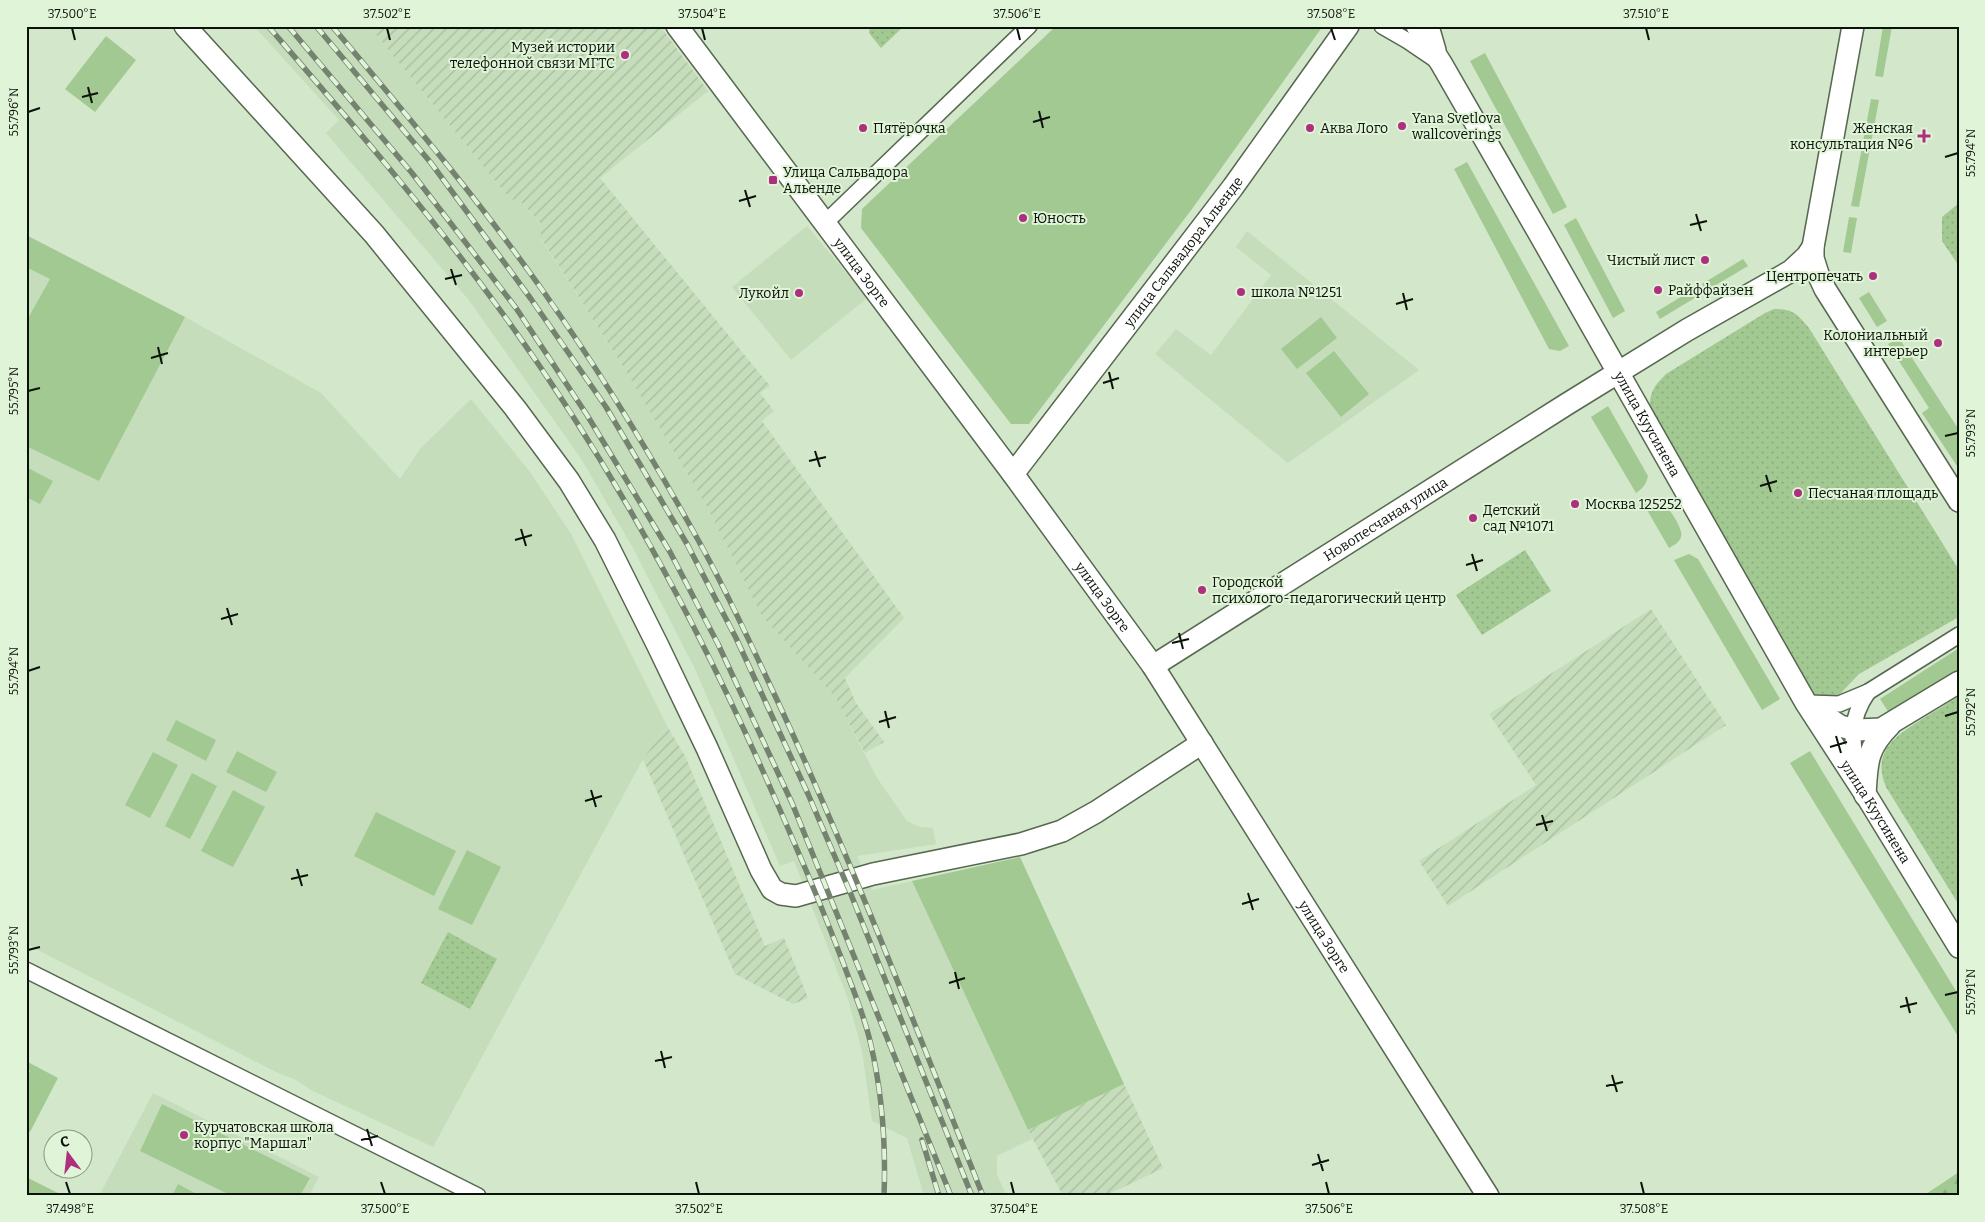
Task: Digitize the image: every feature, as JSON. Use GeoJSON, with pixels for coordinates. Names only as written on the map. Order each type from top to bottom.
{"type":"FeatureCollection","features":[{"type":"Feature","properties":{"kind":"street"},"geometry":{"type":"LineString","coordinates":[[185,26],[374,234],[515,408],[569,482],[605,540],[658,646],[707,748],[761,870],[772,889],[781,894],[796,896],[873,874],[1021,844],[1048,836],[1096,812],[1202,743]]}},
{"type":"Feature","properties":{"kind":"street","name":"улица Зорге"},"geometry":{"type":"LineString","coordinates":[[677,26],[1013,474],[1153,666],[1488,1196]]}},
{"type":"Feature","properties":{"kind":"street"},"geometry":{"type":"LineString","coordinates":[[825,223],[1029,26]]}},
{"type":"Feature","properties":{"kind":"street","name":"улица Сальвадора Альенде"},"geometry":{"type":"LineString","coordinates":[[1013,474],[1233,186],[1348,26]]}},
{"type":"Feature","properties":{"kind":"street"},"geometry":{"type":"LineString","coordinates":[[1382,26],[1441,63]]}},
{"type":"Feature","properties":{"kind":"street","name":"улица Куусинена"},"geometry":{"type":"LineString","coordinates":[[1417,26],[1441,63],[1806,703],[1959,947]]}},
{"type":"Feature","properties":{"kind":"street"},"geometry":{"type":"LineString","coordinates":[[1431,26],[1441,63]]}},
{"type":"Feature","properties":{"kind":"street"},"geometry":{"type":"LineString","coordinates":[[1852,26],[1813,247],[1813,258],[1818,274],[1837,308],[1959,501]]}},
{"type":"Feature","properties":{"kind":"street"},"geometry":{"type":"LineString","coordinates":[[1618,372],[1800,264],[1813,247]]}},
{"type":"Feature","properties":{"kind":"street"},"geometry":{"type":"LineString","coordinates":[[1775,280],[1791,280],[1805,283],[1821,293],[1837,308]]}},
{"type":"Feature","properties":{"kind":"street","name":"Новопесчаная улица"},"geometry":{"type":"LineString","coordinates":[[1153,666],[1618,372]]}},
{"type":"Feature","properties":{"kind":"street"},"geometry":{"type":"LineString","coordinates":[[1806,703],[1839,704],[1868,692],[1959,635]]}},
{"type":"Feature","properties":{"kind":"street"},"geometry":{"type":"LineString","coordinates":[[1806,703],[1840,726],[1871,731],[1890,725],[1959,682]]}},
{"type":"Feature","properties":{"kind":"street"},"geometry":{"type":"LineString","coordinates":[[1865,795],[1855,759],[1852,729],[1855,714],[1868,692]]}},
{"type":"Feature","properties":{"kind":"street"},"geometry":{"type":"LineString","coordinates":[[1865,795],[1869,756],[1874,744],[1890,725]]}},
{"type":"Feature","properties":{"kind":"street"},"geometry":{"type":"LineString","coordinates":[[26,970],[478,1196]]}},
{"type":"Feature","properties":{"kind":"shaded area"},"geometry":{"type":"Polygon","coordinates":[[[254,26],[369,26],[510,199],[520,201],[541,225],[541,239],[622,365],[707,507],[762,616],[835,697],[877,778],[907,821],[920,827],[933,828],[936,844],[857,856],[872,890],[912,881],[1032,1139],[997,1156],[997,1175],[1007,1196],[924,1196],[907,1138],[872,1121],[862,1051],[848,999],[794,861],[780,866],[695,669],[633,548],[580,457],[468,299],[326,133],[339,120],[254,26]]]}},
{"type":"Feature","properties":{"kind":"shaded area"},"geometry":{"type":"Polygon","coordinates":[[[369,26],[660,26],[708,91],[600,178],[770,386],[760,393],[774,411],[762,421],[904,618],[845,678],[856,703],[884,742],[865,753],[835,697],[762,616],[707,507],[622,365],[541,238],[541,224],[520,201],[510,199],[369,26]]]}},
{"type":"Feature","properties":{"kind":"shaded area","name":"Лукойл"},"geometry":{"type":"Polygon","coordinates":[[[807,226],[867,298],[791,360],[732,287],[807,226]]]}},
{"type":"Feature","properties":{"kind":"shaded area"},"geometry":{"type":"Polygon","coordinates":[[[1247,231],[1419,370],[1288,463],[1155,354],[1176,329],[1211,355],[1271,275],[1236,247],[1247,231]]]}},
{"type":"Feature","properties":{"kind":"shaded area"},"geometry":{"type":"Polygon","coordinates":[[[26,235],[185,317],[321,393],[400,479],[420,449],[471,399],[530,472],[571,534],[667,726],[643,759],[433,1147],[313,1091],[294,1079],[276,1072],[26,944],[26,235]]]}},
{"type":"Feature","properties":{"kind":"shaded area"},"geometry":{"type":"Polygon","coordinates":[[[1651,609],[1726,725],[1448,906],[1419,861],[1536,785],[1489,714],[1651,609]]]}},
{"type":"Feature","properties":{"kind":"shaded area"},"geometry":{"type":"Polygon","coordinates":[[[667,726],[685,756],[765,946],[784,938],[808,998],[793,1004],[735,974],[643,759],[667,726]]]}},
{"type":"Feature","properties":{"kind":"shaded area"},"geometry":{"type":"Polygon","coordinates":[[[1124,1084],[1163,1168],[1105,1196],[1063,1196],[1028,1130],[1124,1084]]]}},
{"type":"Feature","properties":{"kind":"shaded area","name":"Курчатовская школа корпус \"Маршал\""},"geometry":{"type":"Polygon","coordinates":[[[153,1093],[319,1177],[309,1196],[99,1196],[153,1093]]]}},
{"type":"Feature","properties":{"kind":"green space"},"geometry":{"type":"Polygon","coordinates":[[[870,26],[904,26],[881,48],[869,33],[870,26]]]}},
{"type":"Feature","properties":{"kind":"green space","name":"Юность"},"geometry":{"type":"Polygon","coordinates":[[[1056,26],[1323,26],[1192,209],[1029,424],[1011,424],[861,228],[862,209],[1056,26]]]}},
{"type":"Feature","properties":{"kind":"green space"},"geometry":{"type":"Polygon","coordinates":[[[1883,26],[1892,26],[1883,77],[1875,76],[1883,26]]]}},
{"type":"Feature","properties":{"kind":"green space"},"geometry":{"type":"Polygon","coordinates":[[[106,36],[136,60],[95,112],[65,89],[106,36]]]}},
{"type":"Feature","properties":{"kind":"green space"},"geometry":{"type":"Polygon","coordinates":[[[1485,53],[1567,207],[1553,214],[1470,61],[1485,53]]]}},
{"type":"Feature","properties":{"kind":"green space"},"geometry":{"type":"Polygon","coordinates":[[[1871,99],[1879,100],[1859,207],[1851,206],[1871,99]]]}},
{"type":"Feature","properties":{"kind":"green space"},"geometry":{"type":"Polygon","coordinates":[[[1467,162],[1569,346],[1560,351],[1549,349],[1454,169],[1467,162]]]}},
{"type":"Feature","properties":{"kind":"green space"},"geometry":{"type":"Polygon","coordinates":[[[1959,203],[1959,266],[1942,241],[1942,217],[1959,203]]]}},
{"type":"Feature","properties":{"kind":"green space"},"geometry":{"type":"Polygon","coordinates":[[[1849,217],[1857,218],[1851,253],[1843,252],[1849,217]]]}},
{"type":"Feature","properties":{"kind":"green space"},"geometry":{"type":"Polygon","coordinates":[[[1576,218],[1625,311],[1613,318],[1564,225],[1576,218]]]}},
{"type":"Feature","properties":{"kind":"green space"},"geometry":{"type":"Polygon","coordinates":[[[26,235],[185,317],[99,481],[26,446],[26,322],[50,279],[26,267],[26,235]]]}},
{"type":"Feature","properties":{"kind":"green space"},"geometry":{"type":"Polygon","coordinates":[[[1743,259],[1748,266],[1706,291],[1702,284],[1743,259]]]}},
{"type":"Feature","properties":{"kind":"green space"},"geometry":{"type":"Polygon","coordinates":[[[1694,289],[1698,296],[1660,319],[1656,312],[1694,289]]]}},
{"type":"Feature","properties":{"kind":"green space"},"geometry":{"type":"Polygon","coordinates":[[[1869,292],[1887,321],[1877,327],[1859,298],[1869,292]]]}},
{"type":"Feature","properties":{"kind":"green space"},"geometry":{"type":"Polygon","coordinates":[[[1774,309],[1794,313],[1809,328],[1959,570],[1959,616],[1957,618],[1859,674],[1840,694],[1829,698],[1816,697],[1805,689],[1650,414],[1652,392],[1657,383],[1666,374],[1774,309]]]}},
{"type":"Feature","properties":{"kind":"green space"},"geometry":{"type":"Polygon","coordinates":[[[1321,317],[1337,338],[1297,369],[1281,349],[1321,317]]]}},
{"type":"Feature","properties":{"kind":"green space"},"geometry":{"type":"Polygon","coordinates":[[[1899,338],[1959,430],[1959,469],[1922,413],[1929,408],[1888,344],[1899,338]]]}},
{"type":"Feature","properties":{"kind":"green space"},"geometry":{"type":"Polygon","coordinates":[[[1334,351],[1369,394],[1341,417],[1306,373],[1334,351]]]}},
{"type":"Feature","properties":{"kind":"green space"},"geometry":{"type":"Polygon","coordinates":[[[1608,406],[1648,476],[1644,486],[1636,493],[1591,417],[1608,406]]]}},
{"type":"Feature","properties":{"kind":"green space"},"geometry":{"type":"Polygon","coordinates":[[[26,467],[53,481],[40,504],[26,497],[26,467]]]}},
{"type":"Feature","properties":{"kind":"green space"},"geometry":{"type":"Polygon","coordinates":[[[1656,498],[1673,515],[1680,528],[1681,537],[1679,541],[1669,548],[1643,503],[1656,498]]]}},
{"type":"Feature","properties":{"kind":"green space"},"geometry":{"type":"Polygon","coordinates":[[[1525,550],[1551,591],[1482,635],[1456,595],[1525,550]]]}},
{"type":"Feature","properties":{"kind":"green space"},"geometry":{"type":"Polygon","coordinates":[[[1689,554],[1698,559],[1780,699],[1762,710],[1674,560],[1689,554]]]}},
{"type":"Feature","properties":{"kind":"green space"},"geometry":{"type":"Polygon","coordinates":[[[1959,648],[1959,673],[1891,716],[1880,699],[1959,648]]]}},
{"type":"Feature","properties":{"kind":"green space"},"geometry":{"type":"Polygon","coordinates":[[[1959,696],[1959,905],[1886,787],[1882,774],[1882,764],[1884,754],[1895,738],[1912,725],[1959,696]]]}},
{"type":"Feature","properties":{"kind":"green space"},"geometry":{"type":"Polygon","coordinates":[[[176,720],[216,740],[206,761],[166,740],[176,720]]]}},
{"type":"Feature","properties":{"kind":"green space"},"geometry":{"type":"Polygon","coordinates":[[[237,751],[277,772],[266,792],[226,772],[237,751]]]}},
{"type":"Feature","properties":{"kind":"green space"},"geometry":{"type":"Polygon","coordinates":[[[1810,751],[1959,996],[1959,1038],[1790,763],[1810,751]]]}},
{"type":"Feature","properties":{"kind":"green space"},"geometry":{"type":"Polygon","coordinates":[[[153,752],[178,765],[150,818],[125,805],[153,752]]]}},
{"type":"Feature","properties":{"kind":"green space"},"geometry":{"type":"Polygon","coordinates":[[[192,773],[217,786],[190,839],[165,826],[192,773]]]}},
{"type":"Feature","properties":{"kind":"green space"},"geometry":{"type":"Polygon","coordinates":[[[233,790],[265,807],[233,867],[201,851],[233,790]]]}},
{"type":"Feature","properties":{"kind":"green space"},"geometry":{"type":"Polygon","coordinates":[[[376,812],[456,851],[434,896],[354,856],[376,812]]]}},
{"type":"Feature","properties":{"kind":"green space"},"geometry":{"type":"Polygon","coordinates":[[[467,850],[501,867],[472,925],[438,909],[467,850]]]}},
{"type":"Feature","properties":{"kind":"green space"},"geometry":{"type":"Polygon","coordinates":[[[1020,857],[1124,1084],[1028,1130],[912,881],[1020,857]]]}},
{"type":"Feature","properties":{"kind":"green space"},"geometry":{"type":"Polygon","coordinates":[[[448,932],[497,959],[470,1009],[421,983],[448,932]]]}},
{"type":"Feature","properties":{"kind":"green space"},"geometry":{"type":"Polygon","coordinates":[[[26,1061],[58,1078],[30,1132],[26,1130],[26,1079],[30,1071],[26,1069],[26,1061]]]}},
{"type":"Feature","properties":{"kind":"green space"},"geometry":{"type":"Polygon","coordinates":[[[162,1104],[310,1178],[300,1196],[232,1196],[140,1151],[162,1104]]]}},
{"type":"Feature","properties":{"kind":"green space"},"geometry":{"type":"Polygon","coordinates":[[[1959,1172],[1959,1196],[1923,1196],[1959,1172]]]}},
{"type":"Feature","properties":{"kind":"green space"},"geometry":{"type":"Polygon","coordinates":[[[26,1178],[28,1178],[62,1195],[26,1196],[26,1178]]]}},
{"type":"Feature","properties":{"kind":"green space"},"geometry":{"type":"Polygon","coordinates":[[[178,1184],[200,1196],[172,1196],[178,1184]]]}},
{"type":"Feature","properties":{"kind":"railway"},"geometry":{"type":"LineString","coordinates":[[268,26],[418,203],[503,314],[546,376],[626,503],[698,635],[763,771],[800,855],[862,1012],[868,1031],[880,1099],[884,1138],[884,1196]]}},
{"type":"Feature","properties":{"kind":"railway"},"geometry":{"type":"LineString","coordinates":[[288,26],[412,173],[516,308],[587,415],[670,552],[718,644],[792,803],[951,1196]]}},
{"type":"Feature","properties":{"kind":"railway"},"geometry":{"type":"LineString","coordinates":[[316,26],[431,163],[531,299],[606,407],[687,544],[736,638],[808,794],[850,892],[972,1196]]}},
{"type":"Feature","properties":{"kind":"railway"},"geometry":{"type":"LineString","coordinates":[[332,26],[467,190],[543,291],[623,412],[697,538],[719,578],[806,763],[884,948],[983,1196]]}},
{"type":"Feature","properties":{"kind":"railway"},"geometry":{"type":"LineString","coordinates":[[922,1140],[939,1196]]}},
{"type":"Feature","properties":{"kind":"place","name":"Музей истории телефонной связи МГТС"},"geometry":{"type":"Point","coordinates":[625,55]}},
{"type":"Feature","properties":{"kind":"place","name":"Yana Svetlova wallcoverings"},"geometry":{"type":"Point","coordinates":[1402,126]}},
{"type":"Feature","properties":{"kind":"place","name":"Пятёрочка"},"geometry":{"type":"Point","coordinates":[863,128]}},
{"type":"Feature","properties":{"kind":"place","name":"Аква Лого"},"geometry":{"type":"Point","coordinates":[1310,128]}},
{"type":"Feature","properties":{"kind":"place","name":"Женская консультация №6"},"geometry":{"type":"Point","coordinates":[1924,136]}},
{"type":"Feature","properties":{"kind":"place","name":"Улица Сальвадора Альенде"},"geometry":{"type":"Point","coordinates":[773,180]}},
{"type":"Feature","properties":{"kind":"place","name":"Юность"},"geometry":{"type":"Point","coordinates":[1023,218]}},
{"type":"Feature","properties":{"kind":"place","name":"Чистый лист"},"geometry":{"type":"Point","coordinates":[1705,260]}},
{"type":"Feature","properties":{"kind":"place","name":"Центропечать"},"geometry":{"type":"Point","coordinates":[1873,276]}},
{"type":"Feature","properties":{"kind":"place","name":"Райффайзен"},"geometry":{"type":"Point","coordinates":[1658,290]}},
{"type":"Feature","properties":{"kind":"place","name":"школа №1251"},"geometry":{"type":"Point","coordinates":[1241,292]}},
{"type":"Feature","properties":{"kind":"place","name":"Лукойл"},"geometry":{"type":"Point","coordinates":[799,293]}},
{"type":"Feature","properties":{"kind":"place","name":"Колониальный интерьер"},"geometry":{"type":"Point","coordinates":[1938,343]}},
{"type":"Feature","properties":{"kind":"place","name":"Песчаная площадь"},"geometry":{"type":"Point","coordinates":[1798,493]}},
{"type":"Feature","properties":{"kind":"place","name":"Москва 125252"},"geometry":{"type":"Point","coordinates":[1575,504]}},
{"type":"Feature","properties":{"kind":"place","name":"Детский сад №1071"},"geometry":{"type":"Point","coordinates":[1473,518]}},
{"type":"Feature","properties":{"kind":"place","name":"Городской психолого-педагогический центр"},"geometry":{"type":"Point","coordinates":[1202,590]}},
{"type":"Feature","properties":{"kind":"place","name":"Курчатовская школа корпус \"Маршал\""},"geometry":{"type":"Point","coordinates":[184,1135]}}]}
